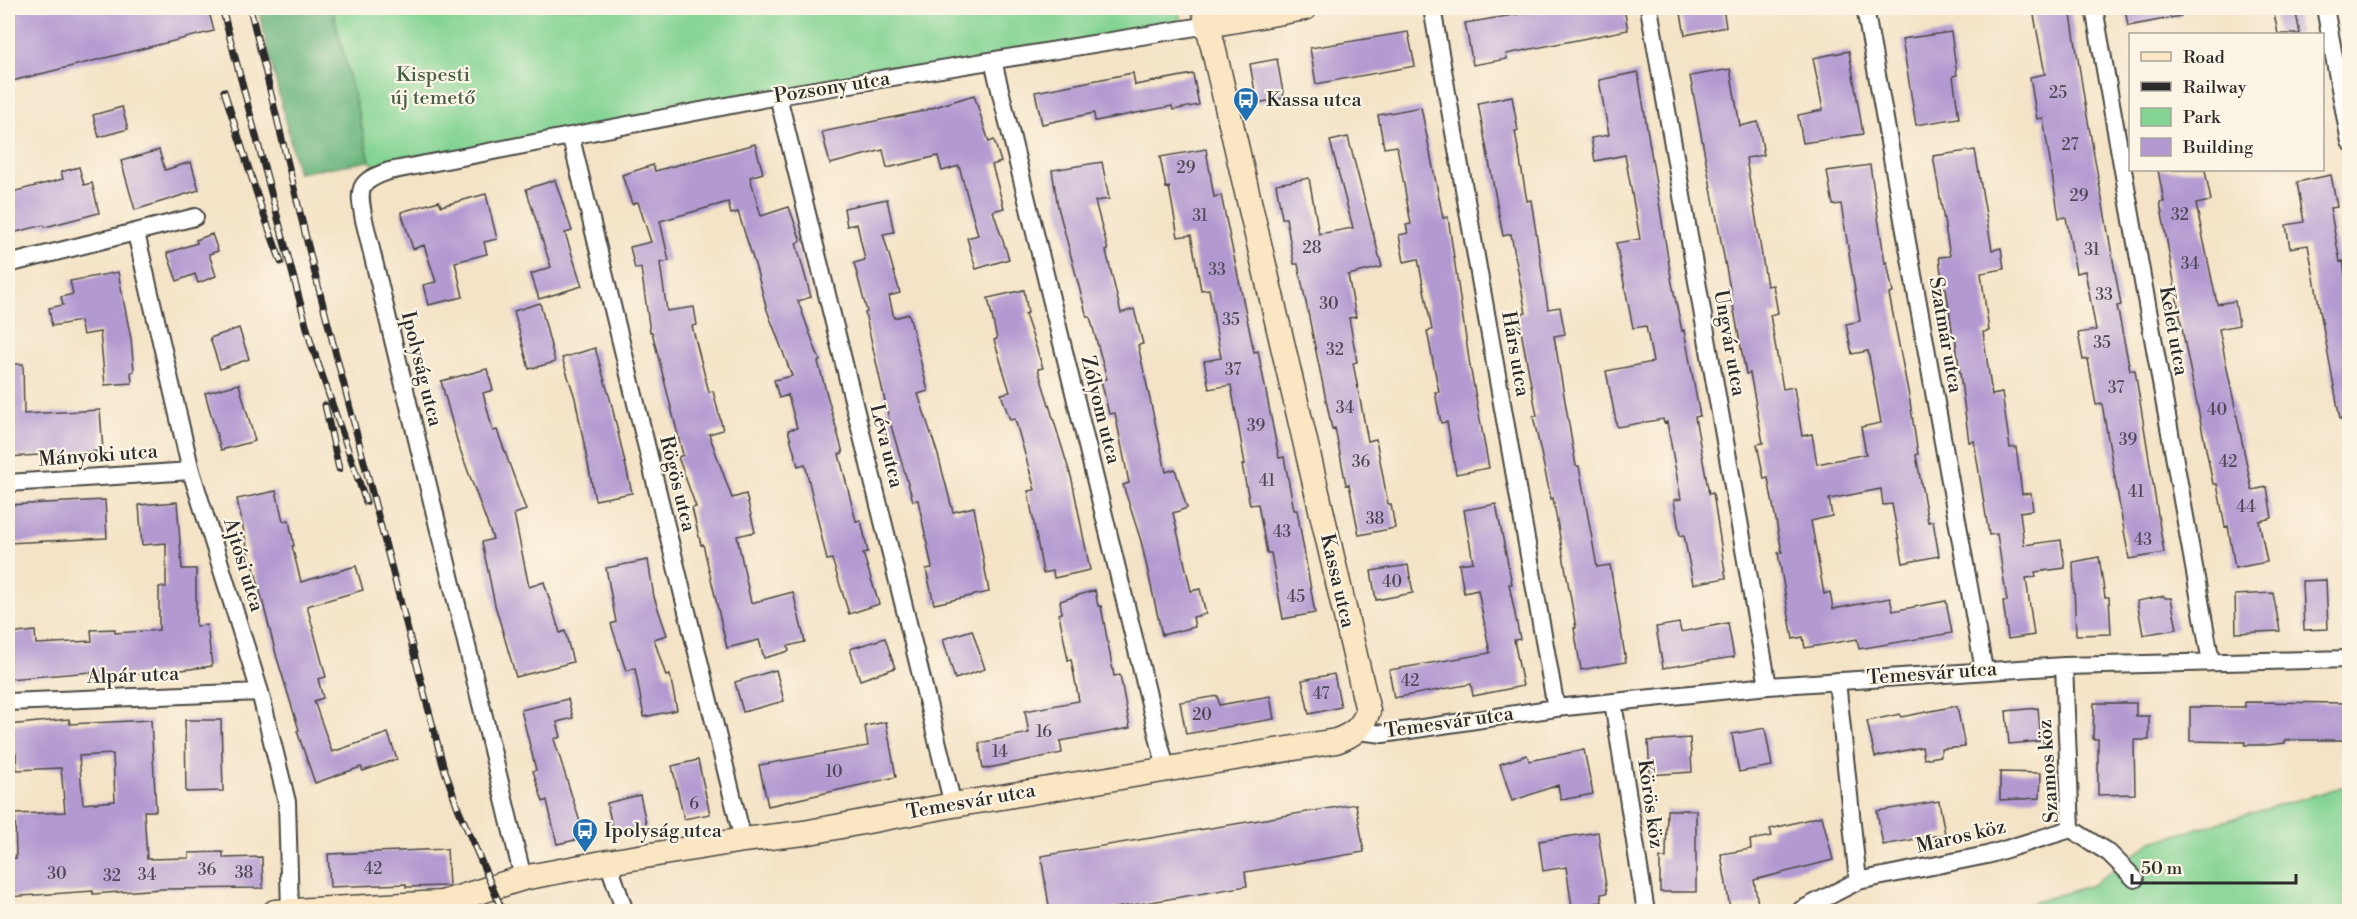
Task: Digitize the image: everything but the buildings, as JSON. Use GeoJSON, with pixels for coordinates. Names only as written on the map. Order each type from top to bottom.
{"type":"FeatureCollection","features":[{"type":"Feature","properties":{"kind":"street","name":"Pozsony utca"},"geometry":{"type":"LineString","coordinates":[[363,184],[371,177],[389,171],[571,138],[778,96],[993,61],[1206,16],[1305,8]]}},
{"type":"Feature","properties":{"kind":"street","name":"Hárs utca"},"geometry":{"type":"LineString","coordinates":[[1432,8],[1556,708]]}},
{"type":"Feature","properties":{"kind":"street","name":"Ungvár utca"},"geometry":{"type":"LineString","coordinates":[[1649,8],[1768,686]]}},
{"type":"Feature","properties":{"kind":"street","name":"Szatmár utca"},"geometry":{"type":"LineString","coordinates":[[1865,8],[1984,670]]}},
{"type":"Feature","properties":{"kind":"street","name":"Kelet utca"},"geometry":{"type":"LineString","coordinates":[[2094,8],[2211,662]]}},
{"type":"Feature","properties":{"kind":"street"},"geometry":{"type":"LineString","coordinates":[[2325,8],[2349,142]]}},
{"type":"Feature","properties":{"kind":"street","name":"Kassa utca"},"geometry":{"type":"LineString","coordinates":[[1206,16],[1368,711],[1357,731]]}},
{"type":"Feature","properties":{"kind":"street","name":"Zólyom utca"},"geometry":{"type":"LineString","coordinates":[[993,61],[1166,769]]}},
{"type":"Feature","properties":{"kind":"street","name":"Léva utca"},"geometry":{"type":"LineString","coordinates":[[778,96],[953,805]]}},
{"type":"Feature","properties":{"kind":"street","name":"Rögös utca"},"geometry":{"type":"LineString","coordinates":[[571,138],[743,840]]}},
{"type":"Feature","properties":{"kind":"street","name":"Ipolyság utca"},"geometry":{"type":"LineString","coordinates":[[363,184],[360,193],[364,220],[524,878]]}},
{"type":"Feature","properties":{"kind":"street"},"geometry":{"type":"LineString","coordinates":[[8,264],[195,217]]}},
{"type":"Feature","properties":{"kind":"street","name":"Ajtósi utca"},"geometry":{"type":"LineString","coordinates":[[136,233],[191,471],[260,692],[287,802],[290,911]]}},
{"type":"Feature","properties":{"kind":"street","name":"Mányoki utca"},"geometry":{"type":"LineString","coordinates":[[8,483],[191,471]]}},
{"type":"Feature","properties":{"kind":"street","name":"Temesvár utca"},"geometry":{"type":"LineString","coordinates":[[275,912],[442,903],[524,878],[608,862],[743,840],[804,833],[953,805],[1336,741],[1357,731],[1383,734],[1556,708],[1768,686],[1984,670],[2064,666],[2349,660]]}},
{"type":"Feature","properties":{"kind":"street","name":"Szamos köz"},"geometry":{"type":"LineString","coordinates":[[2064,666],[2071,829],[2109,853],[2135,879]]}},
{"type":"Feature","properties":{"kind":"street"},"geometry":{"type":"LineString","coordinates":[[1837,681],[1858,881]]}},
{"type":"Feature","properties":{"kind":"street","name":"Alpár utca"},"geometry":{"type":"LineString","coordinates":[[8,702],[260,692]]}},
{"type":"Feature","properties":{"kind":"street","name":"Körös köz"},"geometry":{"type":"LineString","coordinates":[[1613,702],[1646,912]]}},
{"type":"Feature","properties":{"kind":"street","name":"Maros köz"},"geometry":{"type":"LineString","coordinates":[[1801,909],[1858,881],[1987,855],[2071,829]]}},
{"type":"Feature","properties":{"kind":"street"},"geometry":{"type":"LineString","coordinates":[[608,862],[625,912]]}},
{"type":"Feature","properties":{"kind":"green space"},"geometry":{"type":"Polygon","coordinates":[[[258,8],[332,8],[370,161],[298,173],[258,8]]]}},
{"type":"Feature","properties":{"kind":"green space","name":"Kispesti új temető"},"geometry":{"type":"Polygon","coordinates":[[[332,8],[1178,8],[1181,21],[387,175],[370,161],[332,8]]]}},
{"type":"Feature","properties":{"kind":"green space"},"geometry":{"type":"Polygon","coordinates":[[[2349,785],[2349,911],[2002,912],[2092,885],[2152,842],[2349,785]]]}},
{"type":"Feature","properties":{"kind":"railway"},"geometry":{"type":"LineString","coordinates":[[222,8],[311,343],[366,502]]}},
{"type":"Feature","properties":{"kind":"railway"},"geometry":{"type":"LineString","coordinates":[[250,8],[314,270],[443,765],[458,808],[503,912]]}},
{"type":"Feature","properties":{"kind":"railway"},"geometry":{"type":"LineString","coordinates":[[224,91],[281,262]]}},
{"type":"Feature","properties":{"kind":"railway"},"geometry":{"type":"LineString","coordinates":[[325,405],[339,469]]}},
{"type":"Feature","properties":{"kind":"place","name":"Kassa utca"},"geometry":{"type":"Point","coordinates":[1246,123]}},
{"type":"Feature","properties":{"kind":"place","name":"Ipolyság utca"},"geometry":{"type":"Point","coordinates":[585,854]}}]}
